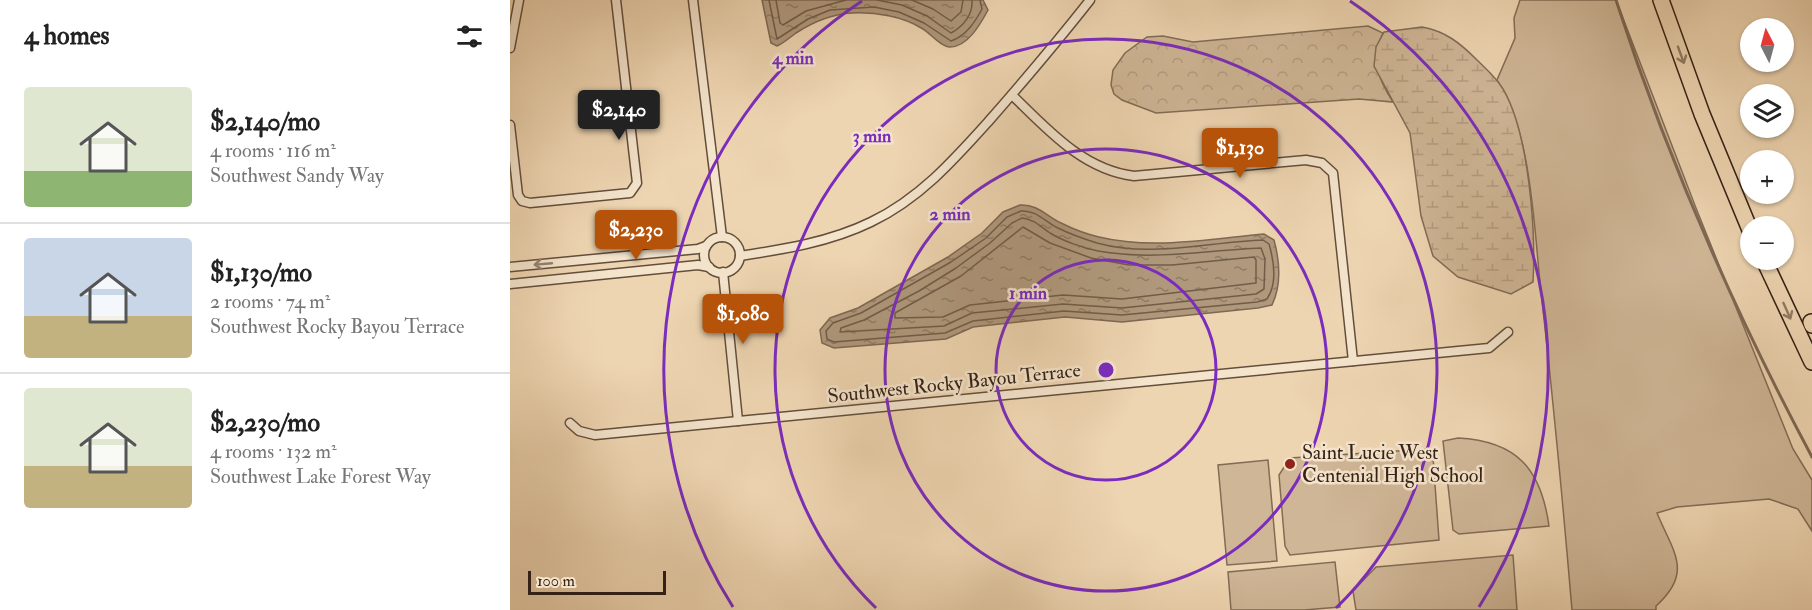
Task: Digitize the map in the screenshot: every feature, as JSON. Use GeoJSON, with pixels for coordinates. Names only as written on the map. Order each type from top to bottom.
{"type":"FeatureCollection","features":[{"type":"Feature","properties":{"kind":"highway"},"geometry":{"type":"LineString","coordinates":[[1661,0],[1702,114],[1744,216]]}},
{"type":"Feature","properties":{"kind":"highway"},"geometry":{"type":"LineString","coordinates":[[1769,270],[1812,362]]}},
{"type":"Feature","properties":{"kind":"street"},"geometry":{"type":"LineString","coordinates":[[510,48],[519,0]]}},
{"type":"Feature","properties":{"kind":"street"},"geometry":{"type":"LineString","coordinates":[[510,125],[518,195],[522,201],[530,203],[630,193],[635,189],[637,183],[616,0]]}},
{"type":"Feature","properties":{"kind":"street"},"geometry":{"type":"LineString","coordinates":[[693,0],[722,237]]}},
{"type":"Feature","properties":{"kind":"street"},"geometry":{"type":"LineString","coordinates":[[510,284],[698,265],[723,272],[732,269],[740,256],[787,249],[834,237],[871,222],[902,205],[927,187],[1012,95],[1090,0]]}},
{"type":"Feature","properties":{"kind":"street"},"geometry":{"type":"LineString","coordinates":[[1012,95],[1057,139],[1092,164],[1113,174],[1134,176],[1306,160],[1322,163],[1333,173],[1353,361]]}},
{"type":"Feature","properties":{"kind":"street"},"geometry":{"type":"LineString","coordinates":[[709,267],[704,258],[706,246],[710,241],[722,237],[736,244],[740,256]]}},
{"type":"Feature","properties":{"kind":"street"},"geometry":{"type":"LineString","coordinates":[[510,267],[698,249],[706,246]]}},
{"type":"Feature","properties":{"kind":"street"},"geometry":{"type":"LineString","coordinates":[[617,257],[623,265],[622,273]]}},
{"type":"Feature","properties":{"kind":"street"},"geometry":{"type":"LineString","coordinates":[[723,272],[738,421]]}},
{"type":"Feature","properties":{"kind":"street","name":"Southwest Rocky Bayou Terrace"},"geometry":{"type":"LineString","coordinates":[[570,423],[579,431],[595,435],[1489,348],[1509,332]]}},
{"type":"Feature","properties":{"kind":"green space"},"geometry":{"type":"Polygon","coordinates":[[[1520,0],[1616,0],[1696,208],[1793,449],[1812,480],[1812,531],[1798,509],[1769,499],[1677,507],[1657,513],[1674,551],[1677,572],[1668,594],[1656,606],[1656,610],[1572,610],[1530,182],[1518,126],[1509,101],[1497,80],[1515,38],[1514,18],[1520,0]]]}},
{"type":"Feature","properties":{"kind":"green space"},"geometry":{"type":"Polygon","coordinates":[[[1368,26],[1383,33],[1376,60],[1383,85],[1393,102],[1359,99],[1156,113],[1122,100],[1114,94],[1111,85],[1113,70],[1125,53],[1147,37],[1163,36],[1193,42],[1368,26]]]}},
{"type":"Feature","properties":{"kind":"green space"},"geometry":{"type":"Polygon","coordinates":[[[1422,27],[1452,38],[1464,48],[1497,80],[1512,108],[1525,156],[1529,183],[1534,261],[1533,282],[1511,294],[1458,277],[1433,256],[1421,216],[1410,133],[1374,66],[1376,47],[1384,32],[1422,27]]]}},
{"type":"Feature","properties":{"kind":"green space"},"geometry":{"type":"Polygon","coordinates":[[[1458,438],[1479,440],[1496,445],[1511,452],[1523,462],[1540,489],[1549,526],[1459,534],[1453,530],[1443,441],[1458,438]]]}},
{"type":"Feature","properties":{"kind":"green space"},"geometry":{"type":"Polygon","coordinates":[[[1427,449],[1433,457],[1439,540],[1290,555],[1285,546],[1279,475],[1290,458],[1427,449]]]}},
{"type":"Feature","properties":{"kind":"green space"},"geometry":{"type":"Polygon","coordinates":[[[1268,460],[1277,561],[1227,565],[1218,465],[1268,460]]]}},
{"type":"Feature","properties":{"kind":"green space"},"geometry":{"type":"Polygon","coordinates":[[[1513,555],[1517,610],[1356,610],[1353,591],[1376,567],[1513,555]]]}},
{"type":"Feature","properties":{"kind":"green space"},"geometry":{"type":"Polygon","coordinates":[[[1335,562],[1340,607],[1304,610],[1231,610],[1228,572],[1335,562]]]}},
{"type":"Feature","properties":{"kind":"water"},"geometry":{"type":"Polygon","coordinates":[[[762,0],[983,0],[988,10],[968,39],[957,46],[943,45],[923,29],[907,21],[879,14],[861,13],[822,19],[777,46],[771,43],[762,0]]]}},
{"type":"Feature","properties":{"kind":"water"},"geometry":{"type":"Polygon","coordinates":[[[1020,205],[1037,208],[1080,231],[1119,241],[1182,242],[1264,234],[1274,240],[1278,256],[1279,281],[1272,305],[1122,322],[1065,317],[973,327],[946,339],[834,348],[822,343],[820,330],[830,318],[858,308],[948,257],[982,233],[1003,212],[1020,205]]]}},
{"type":"Feature","properties":{"kind":"waterway"},"geometry":{"type":"LineString","coordinates":[[1616,0],[1657,118],[1704,233],[1729,290],[1812,457]]}},
{"type":"Feature","properties":{"kind":"place","name":"Saint Lucie West Centenial High School"},"geometry":{"type":"Point","coordinates":[1290,464]}}]}
